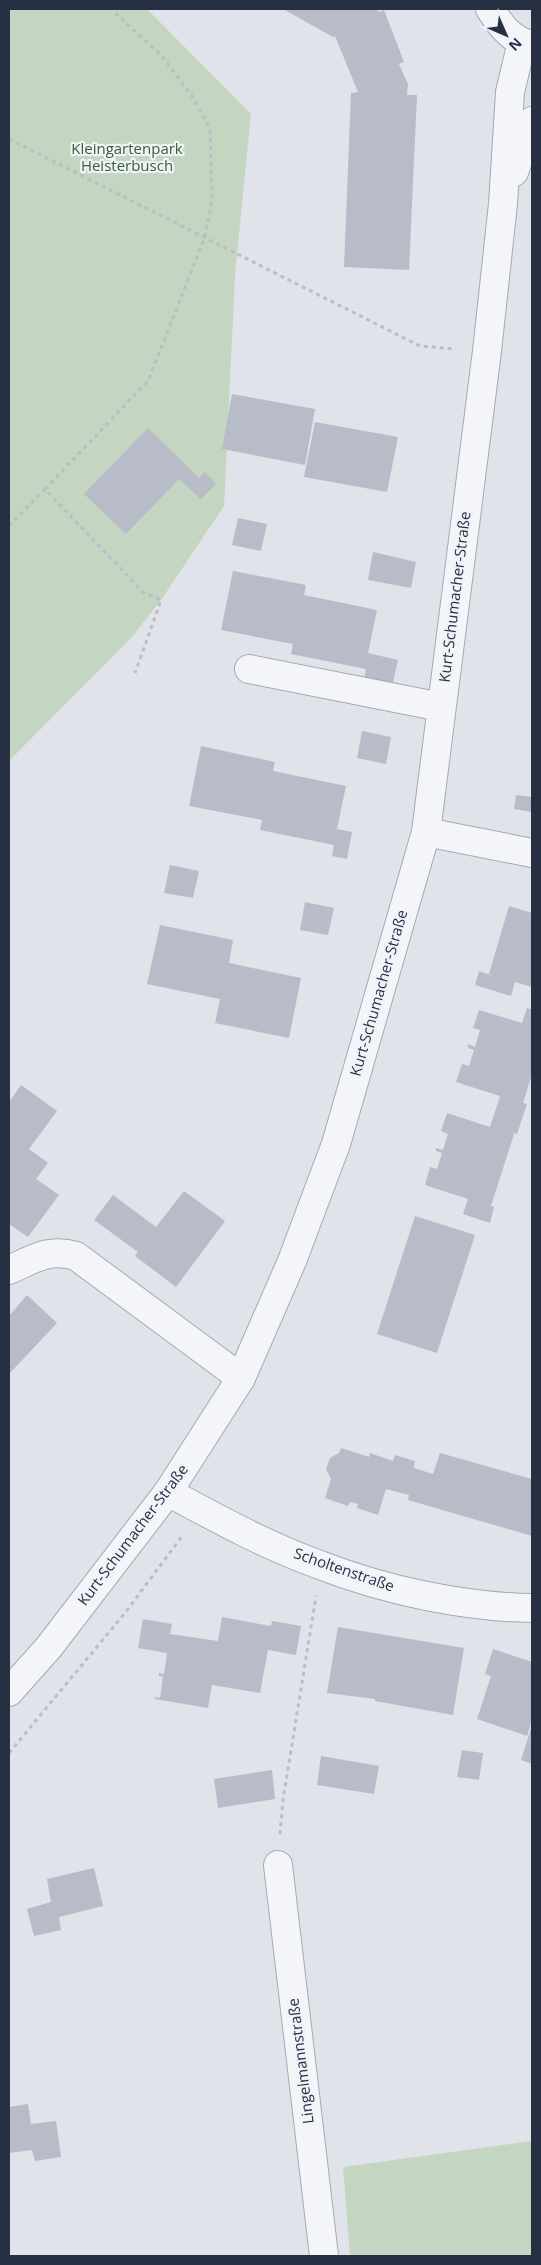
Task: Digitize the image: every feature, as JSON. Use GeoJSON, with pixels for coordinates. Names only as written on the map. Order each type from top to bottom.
{"type":"FeatureCollection","features":[{"type":"Feature","properties":{"kind":"street"},"geometry":{"type":"LineString","coordinates":[[490,9],[502,29],[527,43]]}},
{"type":"Feature","properties":{"kind":"street","name":"Kurt-Schumacher-Straße"},"geometry":{"type":"LineString","coordinates":[[9,1692],[49,1647],[168,1492],[242,1378],[292,1261],[336,1144],[426,832],[487,352],[503,204],[510,92],[527,43]]}},
{"type":"Feature","properties":{"kind":"street","name":"Kurt-Schumacher-Straße"},"geometry":{"type":"LineString","coordinates":[[503,204],[532,121]]}},
{"type":"Feature","properties":{"kind":"street"},"geometry":{"type":"LineString","coordinates":[[249,669],[441,707]]}},
{"type":"Feature","properties":{"kind":"street"},"geometry":{"type":"LineString","coordinates":[[426,832],[532,853]]}},
{"type":"Feature","properties":{"kind":"street"},"geometry":{"type":"LineString","coordinates":[[9,1270],[41,1256],[59,1251],[76,1256],[242,1378]]}},
{"type":"Feature","properties":{"kind":"street","name":"Scholtenstraße"},"geometry":{"type":"LineString","coordinates":[[168,1492],[241,1530],[320,1566],[412,1593],[508,1608],[532,1608]]}},
{"type":"Feature","properties":{"kind":"street","name":"Lingelmannstraße"},"geometry":{"type":"LineString","coordinates":[[278,1865],[324,2256]]}},
{"type":"Feature","properties":{"kind":"path"},"geometry":{"type":"LineString","coordinates":[[9,526],[148,381],[205,236],[212,200],[210,129],[192,96],[162,56],[111,9]]}},
{"type":"Feature","properties":{"kind":"path"},"geometry":{"type":"LineString","coordinates":[[9,139],[205,236],[420,346],[487,352]]}},
{"type":"Feature","properties":{"kind":"path"},"geometry":{"type":"LineString","coordinates":[[45,489],[143,592],[161,600],[135,673]]}},
{"type":"Feature","properties":{"kind":"path"},"geometry":{"type":"LineString","coordinates":[[9,1752],[125,1613],[202,1510]]}},
{"type":"Feature","properties":{"kind":"path"},"geometry":{"type":"LineString","coordinates":[[278,1865],[283,1800],[320,1566]]}},
{"type":"Feature","properties":{"kind":"green space","name":"Kleingartenpark Heisterbusch"},"geometry":{"type":"Polygon","coordinates":[[[9,9],[147,9],[251,114],[235,275],[224,506],[161,600],[132,637],[9,761],[9,9]]]}},
{"type":"Feature","properties":{"kind":"green space"},"geometry":{"type":"Polygon","coordinates":[[[532,2141],[532,2256],[350,2256],[343,2167],[532,2141]]]}},
{"type":"Feature","properties":{"kind":"building"},"geometry":{"type":"Polygon","coordinates":[[[283,9],[377,9],[379,12],[384,10],[404,62],[399,64],[408,84],[407,95],[417,95],[409,270],[344,267],[351,93],[358,92],[335,36],[333,37],[283,9]]]}},
{"type":"Feature","properties":{"kind":"building"},"geometry":{"type":"Polygon","coordinates":[[[232,394],[315,409],[305,465],[222,449],[232,394]]]}},
{"type":"Feature","properties":{"kind":"building"},"geometry":{"type":"Polygon","coordinates":[[[315,422],[398,437],[387,492],[304,477],[315,422]]]}},
{"type":"Feature","properties":{"kind":"building"},"geometry":{"type":"Polygon","coordinates":[[[148,428],[199,478],[205,472],[216,484],[201,499],[179,479],[126,534],[84,494],[148,428]]]}},
{"type":"Feature","properties":{"kind":"building"},"geometry":{"type":"Polygon","coordinates":[[[238,518],[267,524],[261,551],[232,545],[238,518]]]}},
{"type":"Feature","properties":{"kind":"building"},"geometry":{"type":"Polygon","coordinates":[[[373,552],[416,562],[411,588],[368,580],[373,552]]]}},
{"type":"Feature","properties":{"kind":"building"},"geometry":{"type":"Polygon","coordinates":[[[233,571],[306,585],[304,595],[377,610],[368,653],[398,660],[392,687],[364,681],[366,669],[291,654],[293,644],[221,630],[233,571]]]}},
{"type":"Feature","properties":{"kind":"building"},"geometry":{"type":"Polygon","coordinates":[[[362,731],[391,737],[386,764],[357,758],[362,731]]]}},
{"type":"Feature","properties":{"kind":"building"},"geometry":{"type":"Polygon","coordinates":[[[201,746],[275,762],[273,771],[346,786],[337,829],[352,832],[347,859],[332,856],[334,845],[260,830],[262,820],[189,806],[201,746]]]}},
{"type":"Feature","properties":{"kind":"building"},"geometry":{"type":"Polygon","coordinates":[[[516,795],[532,797],[532,812],[514,809],[516,795]]]}},
{"type":"Feature","properties":{"kind":"building"},"geometry":{"type":"Polygon","coordinates":[[[170,865],[199,871],[193,898],[164,893],[170,865]]]}},
{"type":"Feature","properties":{"kind":"building"},"geometry":{"type":"Polygon","coordinates":[[[305,902],[334,908],[328,935],[300,930],[305,902]]]}},
{"type":"Feature","properties":{"kind":"building"},"geometry":{"type":"Polygon","coordinates":[[[509,906],[532,913],[532,987],[515,982],[511,996],[475,985],[479,971],[496,977],[489,974],[509,906]]]}},
{"type":"Feature","properties":{"kind":"building"},"geometry":{"type":"Polygon","coordinates":[[[160,925],[233,940],[229,963],[301,978],[289,1038],[215,1023],[220,999],[147,984],[160,925]]]}},
{"type":"Feature","properties":{"kind":"building"},"geometry":{"type":"Polygon","coordinates":[[[527,1008],[532,1010],[532,1074],[523,1103],[527,1104],[517,1134],[507,1132],[514,1134],[491,1206],[494,1207],[490,1223],[463,1214],[468,1199],[425,1185],[430,1167],[437,1169],[442,1153],[436,1151],[436,1148],[443,1150],[448,1134],[441,1131],[447,1113],[490,1127],[500,1096],[456,1082],[462,1064],[469,1066],[474,1050],[468,1048],[468,1044],[475,1047],[480,1030],[473,1028],[479,1010],[522,1023],[527,1008]]]}},
{"type":"Feature","properties":{"kind":"building"},"geometry":{"type":"Polygon","coordinates":[[[21,1085],[57,1111],[29,1149],[48,1163],[36,1179],[59,1195],[28,1237],[9,1224],[9,1102],[21,1085]]]}},
{"type":"Feature","properties":{"kind":"building"},"geometry":{"type":"Polygon","coordinates":[[[184,1191],[225,1221],[176,1287],[135,1256],[138,1252],[94,1220],[113,1195],[156,1227],[184,1191]]]}},
{"type":"Feature","properties":{"kind":"building"},"geometry":{"type":"Polygon","coordinates":[[[415,1216],[475,1235],[437,1353],[377,1334],[415,1216]]]}},
{"type":"Feature","properties":{"kind":"building"},"geometry":{"type":"Polygon","coordinates":[[[27,1295],[57,1323],[9,1374],[9,1316],[27,1295]]]}},
{"type":"Feature","properties":{"kind":"building"},"geometry":{"type":"Polygon","coordinates":[[[341,1448],[369,1457],[370,1453],[393,1461],[395,1455],[415,1461],[414,1468],[433,1474],[440,1453],[532,1479],[532,1536],[408,1500],[409,1495],[386,1489],[378,1515],[357,1508],[358,1504],[350,1502],[348,1506],[325,1498],[331,1479],[326,1469],[330,1458],[339,1453],[341,1448]]]}},
{"type":"Feature","properties":{"kind":"building"},"geometry":{"type":"Polygon","coordinates":[[[222,1617],[271,1626],[272,1621],[301,1626],[296,1655],[268,1650],[260,1693],[212,1685],[208,1708],[155,1699],[155,1697],[160,1698],[163,1676],[159,1676],[159,1673],[164,1674],[167,1653],[138,1648],[143,1619],[172,1624],[170,1634],[218,1641],[222,1617]]]}},
{"type":"Feature","properties":{"kind":"building"},"geometry":{"type":"Polygon","coordinates":[[[338,1627],[464,1648],[453,1715],[375,1701],[375,1699],[327,1693],[338,1627]]]}},
{"type":"Feature","properties":{"kind":"building"},"geometry":{"type":"Polygon","coordinates":[[[493,1649],[532,1662],[532,1720],[527,1736],[477,1719],[491,1676],[485,1674],[493,1649]]]}},
{"type":"Feature","properties":{"kind":"building"},"geometry":{"type":"Polygon","coordinates":[[[532,1725],[532,1764],[521,1760],[532,1725]]]}},
{"type":"Feature","properties":{"kind":"building"},"geometry":{"type":"Polygon","coordinates":[[[462,1750],[483,1753],[479,1780],[457,1777],[462,1750]]]}},
{"type":"Feature","properties":{"kind":"building"},"geometry":{"type":"Polygon","coordinates":[[[321,1756],[379,1766],[374,1794],[317,1785],[321,1756]]]}},
{"type":"Feature","properties":{"kind":"building"},"geometry":{"type":"Polygon","coordinates":[[[272,1770],[275,1799],[218,1808],[214,1779],[272,1770]]]}},
{"type":"Feature","properties":{"kind":"building"},"geometry":{"type":"Polygon","coordinates":[[[94,1868],[103,1906],[59,1917],[61,1930],[34,1936],[27,1909],[51,1902],[47,1879],[94,1868]]]}},
{"type":"Feature","properties":{"kind":"building"},"geometry":{"type":"Polygon","coordinates":[[[28,2104],[31,2124],[56,2121],[61,2157],[35,2161],[32,2150],[9,2153],[9,2107],[28,2104]]]}}]}
